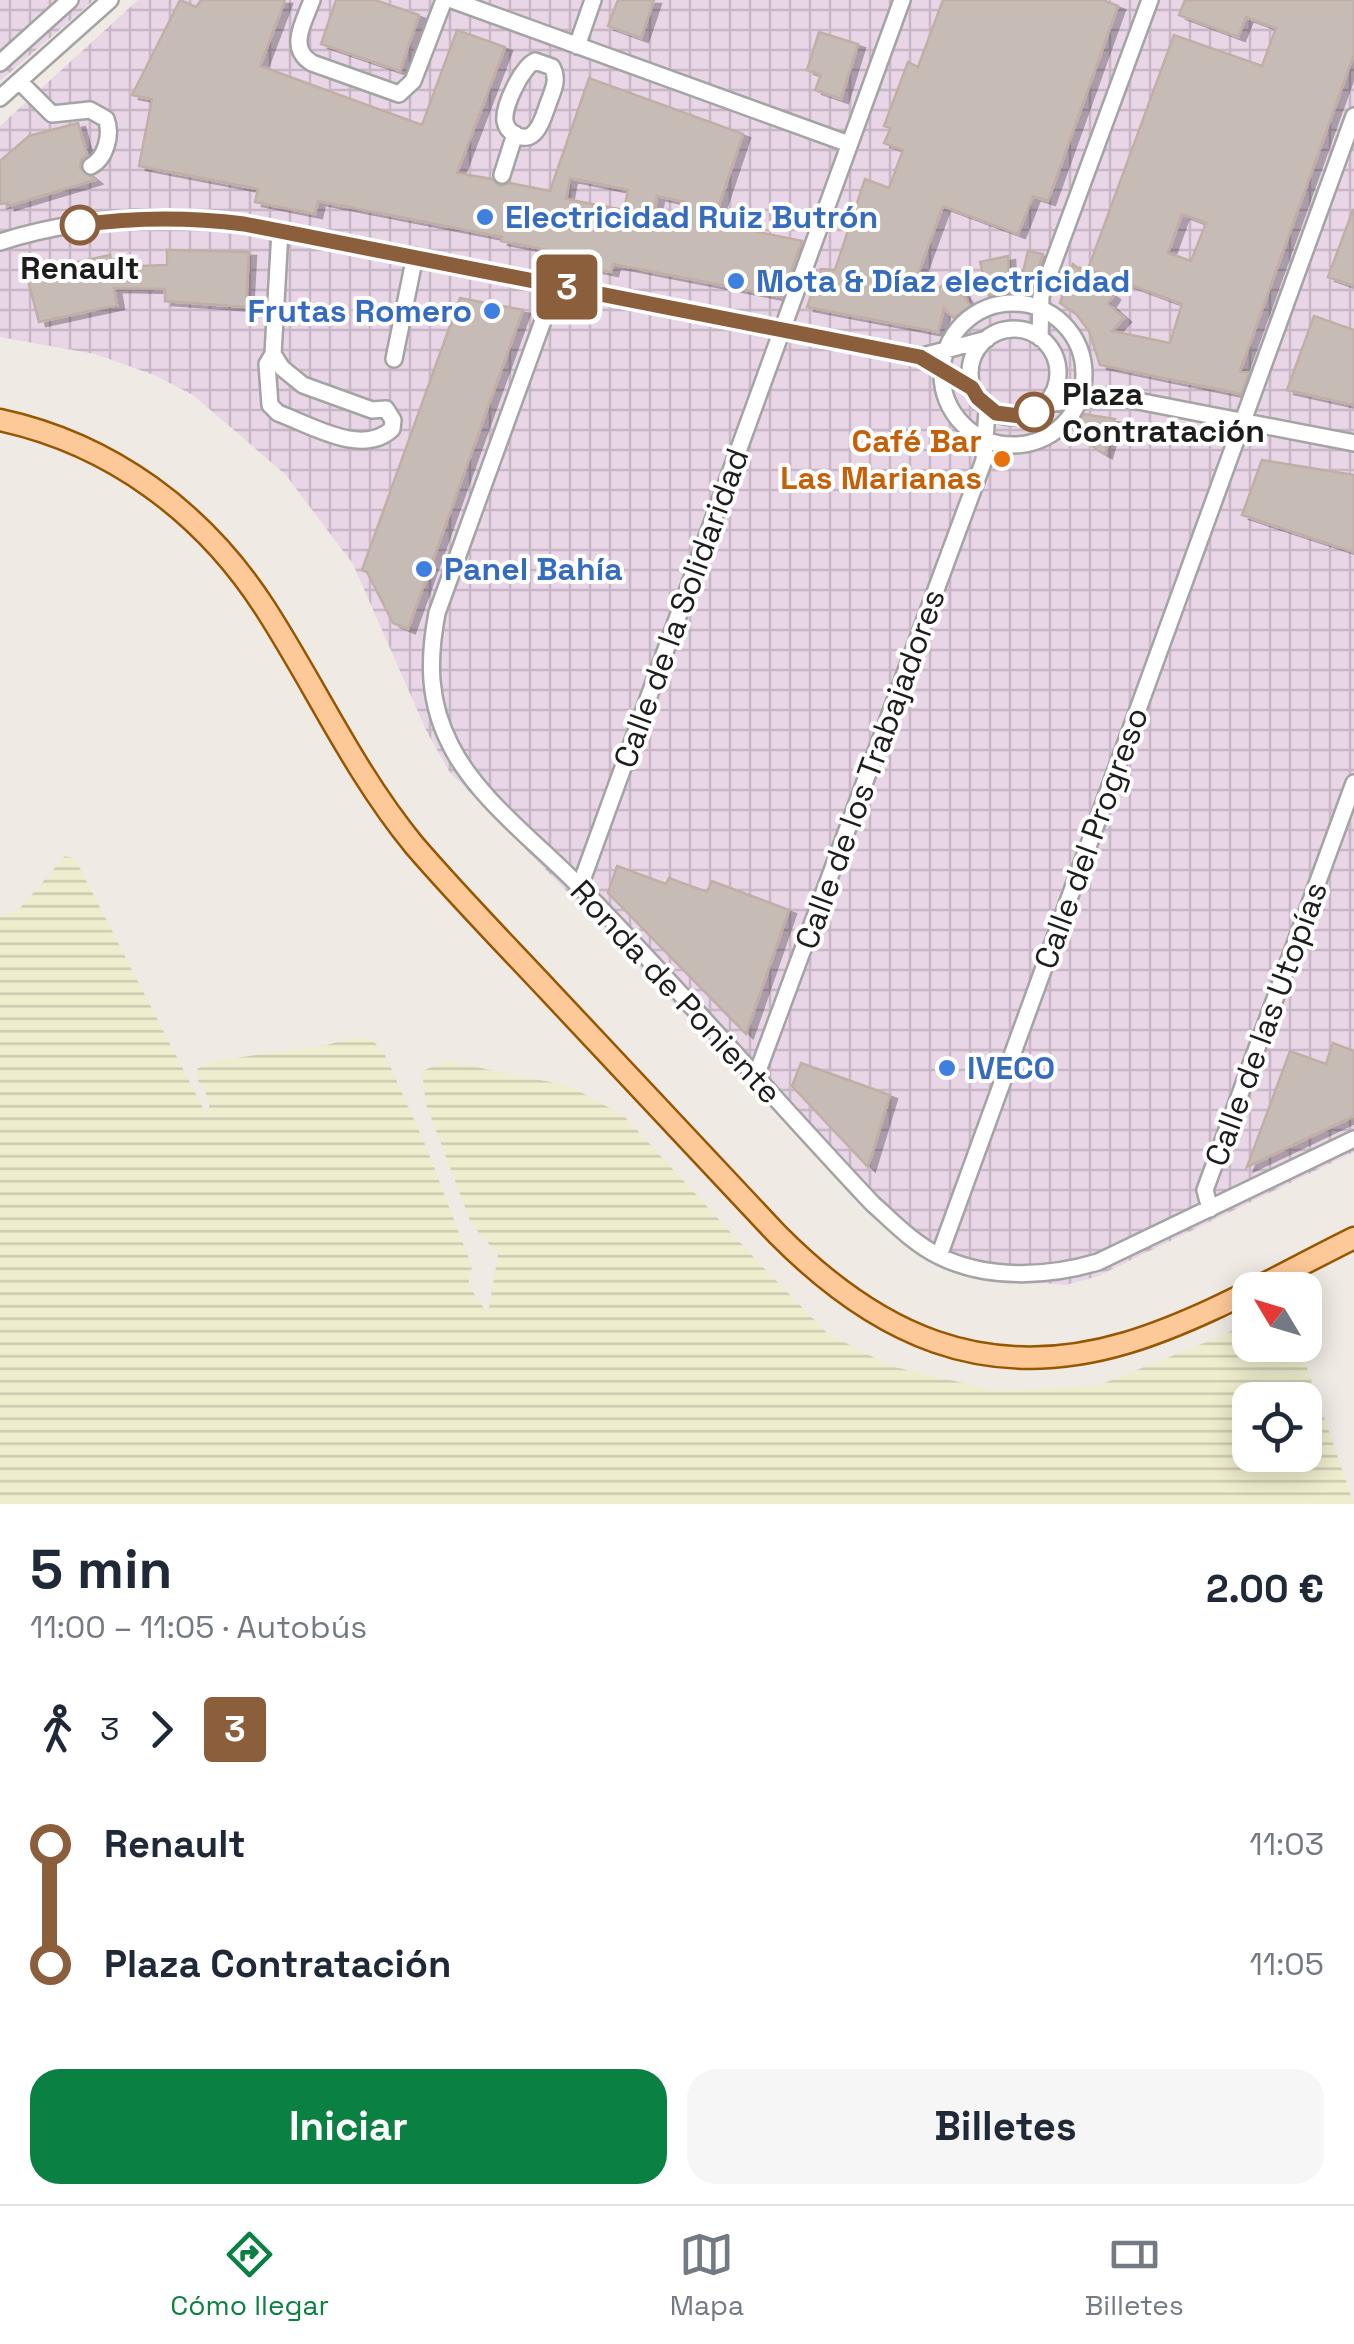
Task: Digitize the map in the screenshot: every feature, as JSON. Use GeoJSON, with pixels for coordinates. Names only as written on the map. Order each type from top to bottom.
{"type":"FeatureCollection","features":[{"type":"Feature","properties":{"kind":"main road"},"geometry":{"type":"LineString","coordinates":[[0,420],[56,435],[103,456],[158,491],[204,531],[264,606],[368,786],[435,870],[802,1260],[872,1313],[928,1340],[987,1355],[1056,1357],[1093,1351],[1160,1331],[1354,1238]]}},
{"type":"Feature","properties":{"kind":"street"},"geometry":{"type":"LineString","coordinates":[[0,63],[70,0]]}},
{"type":"Feature","properties":{"kind":"street"},"geometry":{"type":"LineString","coordinates":[[0,98],[92,7],[110,0]]}},
{"type":"Feature","properties":{"kind":"street"},"geometry":{"type":"LineString","coordinates":[[312,0],[298,42],[301,55],[312,63],[399,94],[413,81],[444,0]]}},
{"type":"Feature","properties":{"kind":"street"},"geometry":{"type":"LineString","coordinates":[[452,0],[849,144]]}},
{"type":"Feature","properties":{"kind":"street"},"geometry":{"type":"LineString","coordinates":[[577,46],[593,0]]}},
{"type":"Feature","properties":{"kind":"street","name":"Calle de la Solidaridad"},"geometry":{"type":"LineString","coordinates":[[580,886],[902,0]]}},
{"type":"Feature","properties":{"kind":"street"},"geometry":{"type":"LineString","coordinates":[[1045,404],[1058,378],[1056,362],[1040,338],[1038,304],[1150,0]]}},
{"type":"Feature","properties":{"kind":"street"},"geometry":{"type":"LineString","coordinates":[[544,62],[553,36]]}},
{"type":"Feature","properties":{"kind":"street"},"geometry":{"type":"LineString","coordinates":[[544,62],[552,67],[557,79],[540,127],[531,135],[515,134],[508,128],[505,116],[521,73],[529,63],[544,62]]}},
{"type":"Feature","properties":{"kind":"street"},"geometry":{"type":"LineString","coordinates":[[19,81],[52,114],[90,110],[106,119],[109,131],[103,152],[97,164],[91,166]]}},
{"type":"Feature","properties":{"kind":"street","name":"Calle del Progreso"},"geometry":{"type":"LineString","coordinates":[[939,1256],[1354,116]]}},
{"type":"Feature","properties":{"kind":"street"},"geometry":{"type":"LineString","coordinates":[[502,174],[515,134]]}},
{"type":"Feature","properties":{"kind":"street"},"geometry":{"type":"LineString","coordinates":[[0,242],[120,219],[190,217],[414,256],[920,357],[972,388],[988,408],[1007,416],[1020,416],[1045,404],[1112,396],[1354,443]]}},
{"type":"Feature","properties":{"kind":"street"},"geometry":{"type":"LineString","coordinates":[[273,354],[282,368],[303,385],[372,410],[386,409],[393,420],[392,429],[382,437],[358,442],[278,414],[268,399],[267,364],[273,354],[280,231]]}},
{"type":"Feature","properties":{"kind":"street"},"geometry":{"type":"LineString","coordinates":[[394,360],[414,256]]}},
{"type":"Feature","properties":{"kind":"street","name":"Ronda de Poniente"},"geometry":{"type":"LineString","coordinates":[[556,285],[437,613],[430,676],[436,712],[452,748],[472,778],[580,886],[872,1203],[905,1233],[939,1256],[992,1271],[1030,1274],[1098,1262],[1354,1139]]}},
{"type":"Feature","properties":{"kind":"street"},"geometry":{"type":"LineString","coordinates":[[1007,303],[1038,304],[1074,337],[1082,356],[1084,376],[1078,400],[1059,427],[1040,439],[1019,444],[992,441],[969,429],[954,414],[945,396],[942,371],[946,350],[961,326],[977,312],[1007,303]]}},
{"type":"Feature","properties":{"kind":"street"},"geometry":{"type":"LineString","coordinates":[[920,357],[1008,330],[1038,304]]}},
{"type":"Feature","properties":{"kind":"street"},"geometry":{"type":"LineString","coordinates":[[1008,330],[1022,330],[1040,338]]}},
{"type":"Feature","properties":{"kind":"street"},"geometry":{"type":"LineString","coordinates":[[972,388],[972,360],[987,339]]}},
{"type":"Feature","properties":{"kind":"street"},"geometry":{"type":"LineString","coordinates":[[1056,362],[1112,396]]}},
{"type":"Feature","properties":{"kind":"street"},"geometry":{"type":"LineString","coordinates":[[988,408],[992,441]]}},
{"type":"Feature","properties":{"kind":"street","name":"Calle de los Trabajadores"},"geometry":{"type":"LineString","coordinates":[[752,1076],[759,1068],[984,460],[992,441],[1020,416]]}},
{"type":"Feature","properties":{"kind":"street","name":"Calle de las Utopías"},"geometry":{"type":"LineString","coordinates":[[1210,1208],[1205,1190],[1354,783]]}},
{"type":"Feature","properties":{"kind":"shaded area"},"geometry":{"type":"Polygon","coordinates":[[[0,0],[94,0],[0,81],[0,0]]]}},
{"type":"Feature","properties":{"kind":"shaded area"},"geometry":{"type":"Polygon","coordinates":[[[138,0],[1354,0],[1354,1152],[1098,1276],[1066,1285],[983,1278],[948,1267],[876,1216],[449,771],[426,730],[353,564],[285,474],[193,395],[154,375],[95,354],[0,337],[0,126],[138,0]]]}},
{"type":"Feature","properties":{"kind":"green space"},"geometry":{"type":"Polygon","coordinates":[[[65,856],[75,859],[208,1112],[210,1101],[198,1080],[197,1069],[214,1061],[371,1038],[385,1055],[427,1149],[472,1267],[468,1285],[488,1314],[498,1255],[471,1223],[426,1104],[422,1071],[446,1061],[570,1086],[624,1116],[827,1333],[890,1366],[998,1391],[1097,1386],[1232,1330],[1232,1362],[1305,1362],[1312,1382],[1232,1382],[1232,1472],[1322,1472],[1322,1411],[1354,1504],[0,1504],[0,917],[21,907],[65,856]]]}},
{"type":"Feature","properties":{"kind":"building"},"geometry":{"type":"Polygon","coordinates":[[[180,0],[196,7],[201,0],[285,0],[260,66],[422,125],[457,30],[505,47],[457,173],[492,179],[500,186],[510,183],[550,191],[589,78],[743,134],[713,223],[802,241],[782,297],[613,264],[611,272],[582,266],[584,257],[318,201],[315,214],[255,202],[258,189],[139,166],[152,99],[132,95],[180,0]],[[570,178],[566,199],[624,210],[628,190],[570,178]],[[657,196],[653,222],[681,227],[685,202],[657,196]]]}},
{"type":"Feature","properties":{"kind":"building"},"geometry":{"type":"Polygon","coordinates":[[[336,0],[375,0],[419,15],[400,71],[321,44],[336,0]]]}},
{"type":"Feature","properties":{"kind":"building"},"geometry":{"type":"Polygon","coordinates":[[[618,0],[654,0],[641,38],[608,26],[618,0]]]}},
{"type":"Feature","properties":{"kind":"building"},"geometry":{"type":"Polygon","coordinates":[[[943,0],[1103,0],[1118,6],[1048,201],[1033,196],[1018,234],[943,206],[915,282],[930,295],[952,278],[970,306],[954,318],[944,308],[938,332],[807,307],[821,269],[835,270],[865,179],[889,188],[903,150],[884,143],[891,128],[884,126],[908,62],[918,67],[943,0]]]}},
{"type":"Feature","properties":{"kind":"building"},"geometry":{"type":"Polygon","coordinates":[[[1185,0],[1354,0],[1354,54],[1240,371],[1249,373],[1241,394],[1100,365],[1089,331],[1076,314],[1060,303],[1073,264],[1113,296],[1108,304],[1124,318],[1112,331],[1170,343],[1182,304],[1088,269],[1174,35],[1262,66],[1276,28],[1246,17],[1238,37],[1179,15],[1185,0]],[[1182,214],[1168,253],[1191,261],[1206,223],[1182,214]]]}},
{"type":"Feature","properties":{"kind":"building"},"geometry":{"type":"Polygon","coordinates":[[[819,32],[858,44],[841,99],[815,90],[821,75],[807,70],[819,32]]]}},
{"type":"Feature","properties":{"kind":"building"},"geometry":{"type":"Polygon","coordinates":[[[78,123],[87,155],[80,168],[95,180],[8,206],[0,204],[0,161],[29,136],[78,123]]]}},
{"type":"Feature","properties":{"kind":"building"},"geometry":{"type":"Polygon","coordinates":[[[1354,210],[1354,286],[1328,277],[1354,210]]]}},
{"type":"Feature","properties":{"kind":"building"},"geometry":{"type":"Polygon","coordinates":[[[167,250],[249,252],[246,307],[165,301],[165,289],[114,288],[117,305],[39,322],[26,273],[110,255],[112,267],[167,265],[167,250]]]}},
{"type":"Feature","properties":{"kind":"building"},"geometry":{"type":"Polygon","coordinates":[[[1028,251],[1043,254],[1030,294],[1018,293],[1028,251]]]}},
{"type":"Feature","properties":{"kind":"building"},"geometry":{"type":"Polygon","coordinates":[[[1008,256],[1010,292],[989,296],[980,262],[1008,256]]]}},
{"type":"Feature","properties":{"kind":"building"},"geometry":{"type":"Polygon","coordinates":[[[460,298],[523,310],[408,629],[393,623],[367,572],[362,570],[460,298]]]}},
{"type":"Feature","properties":{"kind":"building"},"geometry":{"type":"Polygon","coordinates":[[[1314,316],[1354,330],[1354,405],[1287,390],[1314,316]]]}},
{"type":"Feature","properties":{"kind":"building"},"geometry":{"type":"Polygon","coordinates":[[[1084,414],[1115,419],[1105,454],[1073,429],[1084,414]]]}},
{"type":"Feature","properties":{"kind":"building"},"geometry":{"type":"Polygon","coordinates":[[[1262,460],[1354,475],[1354,552],[1242,515],[1262,460]]]}},
{"type":"Feature","properties":{"kind":"building"},"geometry":{"type":"Polygon","coordinates":[[[617,866],[666,884],[669,878],[707,892],[712,881],[789,910],[746,1034],[608,893],[617,866]]]}},
{"type":"Feature","properties":{"kind":"building"},"geometry":{"type":"Polygon","coordinates":[[[1333,1043],[1354,1051],[1354,1116],[1247,1167],[1290,1051],[1326,1064],[1333,1043]]]}},
{"type":"Feature","properties":{"kind":"building"},"geometry":{"type":"Polygon","coordinates":[[[801,1063],[890,1095],[868,1167],[792,1086],[801,1063]]]}},
{"type":"Feature","properties":{"kind":"bus line","name":"3"},"geometry":{"type":"LineString","coordinates":[[80,225],[120,219],[190,217],[414,256],[920,357],[972,388],[996,413],[1020,416],[1034,412]]}},
{"type":"Feature","properties":{"kind":"place","name":"Electricidad Ruiz Butrón"},"geometry":{"type":"Point","coordinates":[485,217]}},
{"type":"Feature","properties":{"kind":"place","name":"Renault"},"geometry":{"type":"Point","coordinates":[80,225]}},
{"type":"Feature","properties":{"kind":"place","name":"Mota & Díaz electricidad"},"geometry":{"type":"Point","coordinates":[736,281]}},
{"type":"Feature","properties":{"kind":"place","name":"Frutas Romero"},"geometry":{"type":"Point","coordinates":[492,311]}},
{"type":"Feature","properties":{"kind":"place","name":"Plaza Contratación"},"geometry":{"type":"Point","coordinates":[1034,412]}},
{"type":"Feature","properties":{"kind":"place","name":"Café Bar Las Marianas"},"geometry":{"type":"Point","coordinates":[1002,459]}},
{"type":"Feature","properties":{"kind":"place","name":"Panel Bahía"},"geometry":{"type":"Point","coordinates":[424,569]}},
{"type":"Feature","properties":{"kind":"place","name":"IVECO"},"geometry":{"type":"Point","coordinates":[947,1068]}}]}
